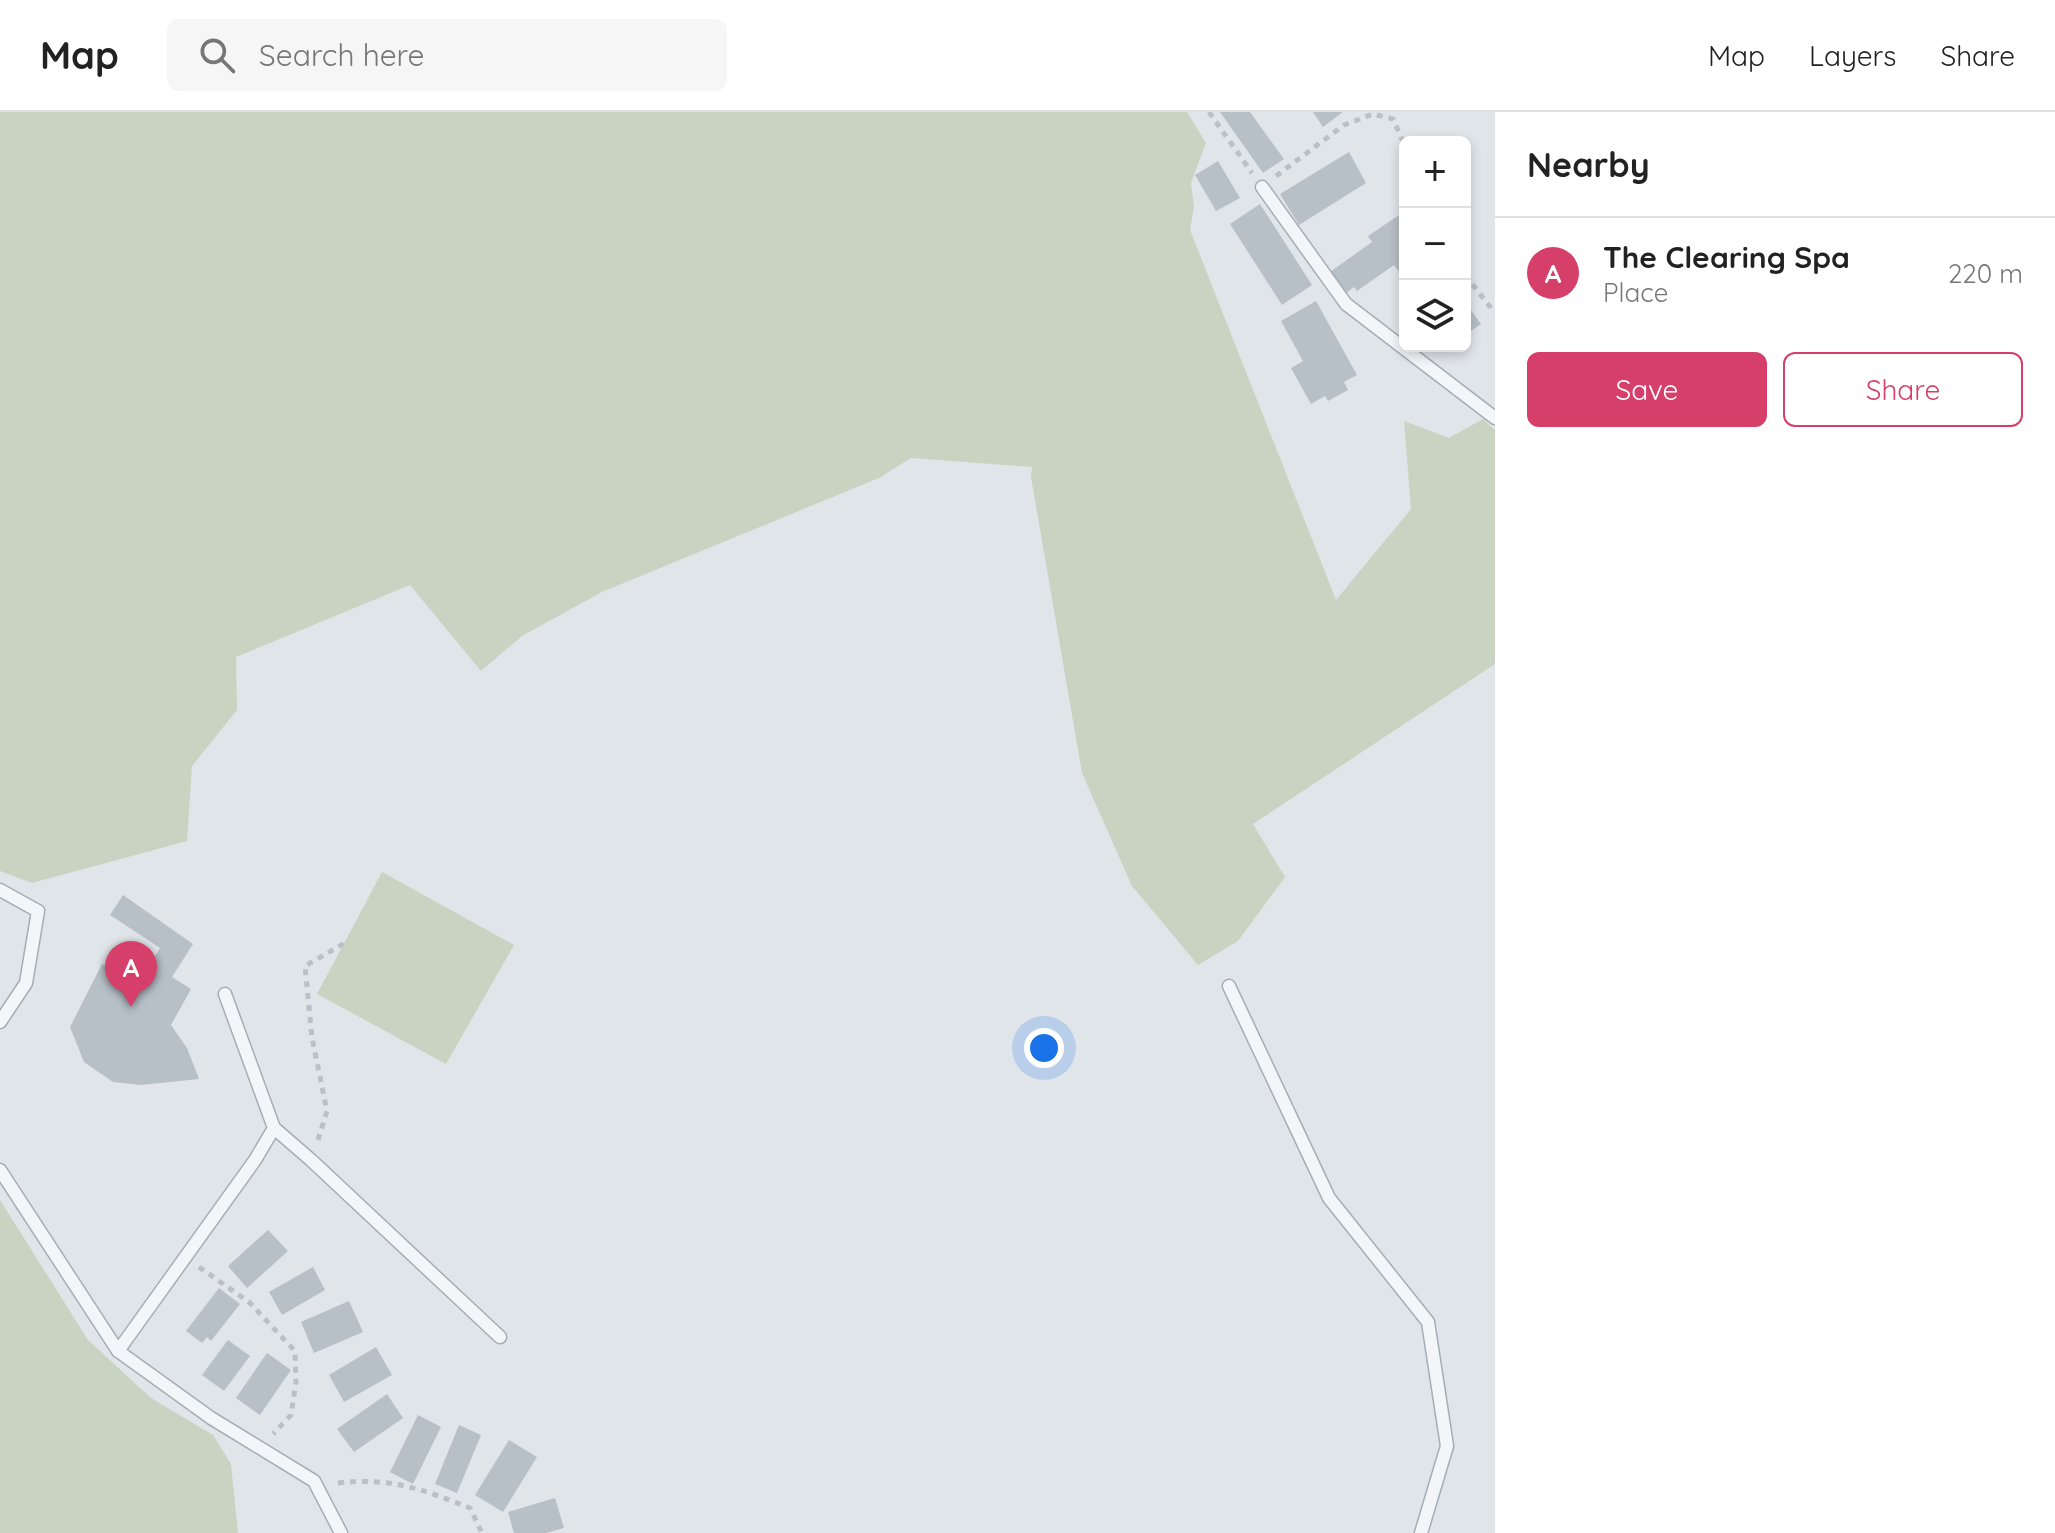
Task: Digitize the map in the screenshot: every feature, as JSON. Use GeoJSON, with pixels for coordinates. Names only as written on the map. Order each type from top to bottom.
{"type":"FeatureCollection","features":[{"type":"Feature","properties":{"kind":"lane"},"geometry":{"type":"LineString","coordinates":[[1262,187],[1346,304],[1495,418]]}},
{"type":"Feature","properties":{"kind":"lane"},"geometry":{"type":"LineString","coordinates":[[0,890],[38,911],[26,983],[0,1022]]}},
{"type":"Feature","properties":{"kind":"lane"},"geometry":{"type":"LineString","coordinates":[[1229,986],[1329,1198],[1428,1322],[1447,1446],[1421,1533]]}},
{"type":"Feature","properties":{"kind":"lane"},"geometry":{"type":"LineString","coordinates":[[225,994],[274,1128],[500,1337]]}},
{"type":"Feature","properties":{"kind":"lane"},"geometry":{"type":"LineString","coordinates":[[118,1351],[255,1160],[274,1128]]}},
{"type":"Feature","properties":{"kind":"lane"},"geometry":{"type":"LineString","coordinates":[[0,1170],[118,1351],[211,1418],[314,1481],[341,1533]]}},
{"type":"Feature","properties":{"kind":"path"},"geometry":{"type":"LineString","coordinates":[[1209,112],[1262,187],[1344,125],[1373,114],[1393,119],[1401,136]]}},
{"type":"Feature","properties":{"kind":"path"},"geometry":{"type":"LineString","coordinates":[[1469,280],[1495,313]]}},
{"type":"Feature","properties":{"kind":"path"},"geometry":{"type":"LineString","coordinates":[[311,1160],[327,1111],[312,1038],[305,966],[345,943]]}},
{"type":"Feature","properties":{"kind":"path"},"geometry":{"type":"LineString","coordinates":[[186,1257],[249,1302],[295,1351],[296,1382],[291,1415],[260,1448]]}},
{"type":"Feature","properties":{"kind":"path"},"geometry":{"type":"LineString","coordinates":[[317,1486],[369,1479],[421,1488],[470,1508],[482,1533]]}},
{"type":"Feature","properties":{"kind":"green space"},"geometry":{"type":"Polygon","coordinates":[[[0,112],[1187,112],[1206,143],[1191,183],[1194,207],[1190,230],[1336,600],[1411,509],[1404,421],[1449,438],[1483,419],[1495,430],[1495,664],[1253,824],[1285,877],[1238,941],[1198,965],[1132,886],[1082,773],[1031,477],[1032,467],[911,458],[879,478],[602,592],[522,636],[481,671],[410,585],[236,657],[237,710],[192,766],[187,841],[32,883],[0,871],[0,112]]]}},
{"type":"Feature","properties":{"kind":"green space"},"geometry":{"type":"Polygon","coordinates":[[[382,872],[514,945],[446,1064],[317,994],[382,872]]]}},
{"type":"Feature","properties":{"kind":"green space"},"geometry":{"type":"Polygon","coordinates":[[[0,1200],[88,1340],[151,1398],[213,1435],[231,1464],[238,1533],[0,1533],[0,1200]]]}},
{"type":"Feature","properties":{"kind":"building"},"geometry":{"type":"Polygon","coordinates":[[[1220,112],[1250,112],[1284,159],[1263,173],[1220,112]]]}},
{"type":"Feature","properties":{"kind":"building"},"geometry":{"type":"Polygon","coordinates":[[[1313,112],[1343,112],[1323,127],[1313,112]]]}},
{"type":"Feature","properties":{"kind":"building"},"geometry":{"type":"Polygon","coordinates":[[[1349,152],[1366,183],[1299,225],[1280,194],[1349,152]]]}},
{"type":"Feature","properties":{"kind":"building"},"geometry":{"type":"Polygon","coordinates":[[[1218,161],[1240,198],[1216,211],[1195,175],[1218,161]]]}},
{"type":"Feature","properties":{"kind":"building"},"geometry":{"type":"Polygon","coordinates":[[[1260,204],[1312,285],[1282,305],[1230,224],[1260,204]]]}},
{"type":"Feature","properties":{"kind":"building"},"geometry":{"type":"Polygon","coordinates":[[[1399,215],[1399,272],[1394,265],[1357,291],[1354,287],[1346,293],[1330,272],[1372,242],[1368,236],[1399,215]]]}},
{"type":"Feature","properties":{"kind":"building"},"geometry":{"type":"Polygon","coordinates":[[[1316,301],[1357,375],[1344,382],[1348,390],[1328,401],[1325,396],[1311,404],[1291,368],[1303,361],[1281,321],[1316,301]]]}},
{"type":"Feature","properties":{"kind":"building"},"geometry":{"type":"Polygon","coordinates":[[[1471,310],[1481,324],[1471,331],[1471,310]]]}},
{"type":"Feature","properties":{"kind":"building"},"geometry":{"type":"Polygon","coordinates":[[[123,895],[193,944],[172,977],[191,989],[171,1025],[187,1048],[199,1079],[141,1085],[113,1082],[84,1062],[70,1027],[102,964],[139,983],[160,948],[110,915],[123,895]]]}},
{"type":"Feature","properties":{"kind":"building"},"geometry":{"type":"Polygon","coordinates":[[[268,1230],[288,1251],[247,1288],[228,1266],[268,1230]]]}},
{"type":"Feature","properties":{"kind":"building"},"geometry":{"type":"Polygon","coordinates":[[[313,1267],[325,1290],[282,1315],[269,1292],[313,1267]]]}},
{"type":"Feature","properties":{"kind":"building"},"geometry":{"type":"Polygon","coordinates":[[[219,1288],[240,1304],[211,1341],[207,1337],[202,1343],[186,1331],[219,1288]]]}},
{"type":"Feature","properties":{"kind":"building"},"geometry":{"type":"Polygon","coordinates":[[[349,1301],[363,1332],[314,1353],[301,1322],[349,1301]]]}},
{"type":"Feature","properties":{"kind":"building"},"geometry":{"type":"Polygon","coordinates":[[[228,1340],[250,1356],[224,1391],[202,1375],[228,1340]]]}},
{"type":"Feature","properties":{"kind":"building"},"geometry":{"type":"Polygon","coordinates":[[[376,1347],[392,1375],[344,1402],[329,1375],[376,1347]]]}},
{"type":"Feature","properties":{"kind":"building"},"geometry":{"type":"Polygon","coordinates":[[[267,1353],[291,1370],[260,1415],[236,1398],[267,1353]]]}},
{"type":"Feature","properties":{"kind":"building"},"geometry":{"type":"Polygon","coordinates":[[[387,1394],[403,1418],[354,1452],[337,1429],[387,1394]]]}},
{"type":"Feature","properties":{"kind":"building"},"geometry":{"type":"Polygon","coordinates":[[[418,1415],[441,1427],[413,1484],[390,1472],[418,1415]]]}},
{"type":"Feature","properties":{"kind":"building"},"geometry":{"type":"Polygon","coordinates":[[[459,1425],[481,1435],[457,1493],[435,1484],[459,1425]]]}},
{"type":"Feature","properties":{"kind":"building"},"geometry":{"type":"Polygon","coordinates":[[[509,1440],[537,1457],[503,1512],[475,1495],[509,1440]]]}},
{"type":"Feature","properties":{"kind":"building"},"geometry":{"type":"Polygon","coordinates":[[[555,1498],[564,1528],[546,1533],[514,1533],[508,1512],[555,1498]]]}},
{"type":"Feature","properties":{"kind":"place","name":"The Clearing Spa"},"geometry":{"type":"Point","coordinates":[131,1007]}}]}
